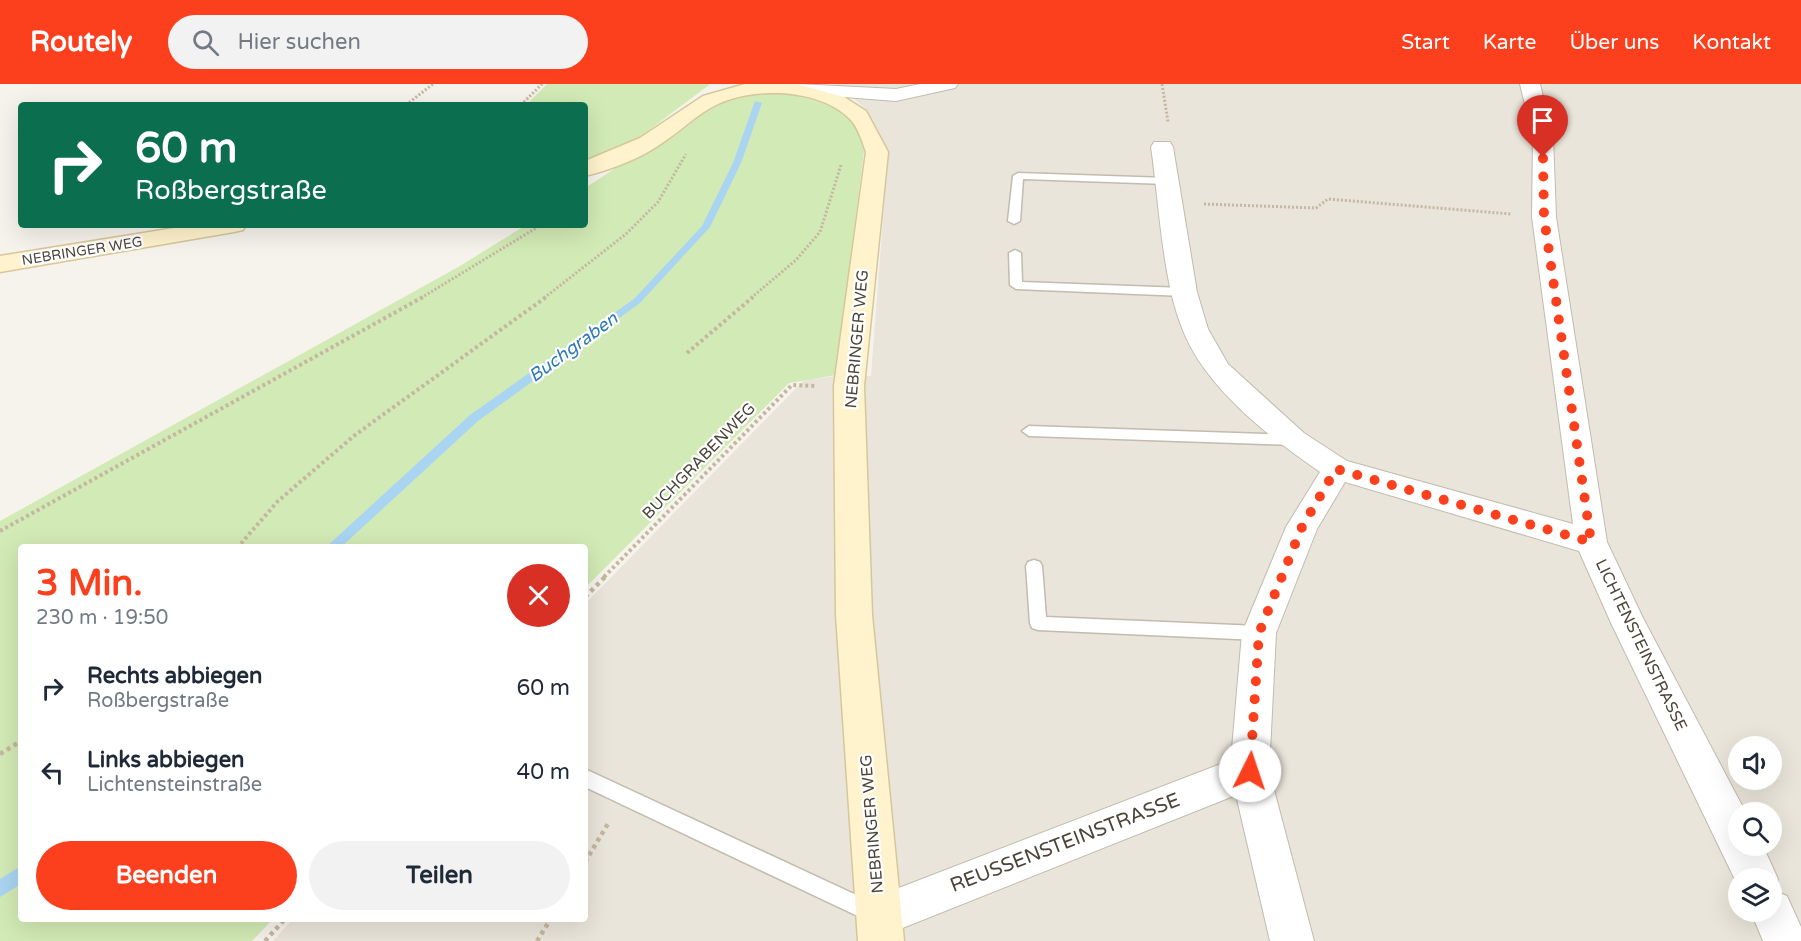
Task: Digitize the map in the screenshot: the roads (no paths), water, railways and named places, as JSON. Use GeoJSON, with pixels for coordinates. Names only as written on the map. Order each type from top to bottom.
{"type":"FeatureCollection","features":[{"type":"Feature","properties":{"kind":"street"},"geometry":{"type":"LineString","coordinates":[[588,168],[642,147],[699,106],[737,90],[783,85],[896,95],[948,84]]}},
{"type":"Feature","properties":{"kind":"street","name":"LICHTENSTEINSTRASSE"},"geometry":{"type":"LineString","coordinates":[[1530,84],[1543,137],[1544,217],[1591,542],[1628,623],[1728,820]]}},
{"type":"Feature","properties":{"kind":"street","name":"NEBRINGER WEG"},"geometry":{"type":"LineString","coordinates":[[805,88],[853,109],[864,119],[877,152],[849,386],[854,615],[881,928]]}},
{"type":"Feature","properties":{"kind":"street"},"geometry":{"type":"LineString","coordinates":[[1162,147],[1184,292],[1195,329],[1218,370],[1294,440],[1336,469],[1591,542]]}},
{"type":"Feature","properties":{"kind":"street","name":"NEBRINGER WEG"},"geometry":{"type":"LineString","coordinates":[[0,264],[102,249],[218,228]]}},
{"type":"Feature","properties":{"kind":"street"},"geometry":{"type":"LineString","coordinates":[[1292,941],[1250,771],[1259,633],[1302,527],[1336,469]]}},
{"type":"Feature","properties":{"kind":"street","name":"REUSSENSTEINSTRASSE"},"geometry":{"type":"LineString","coordinates":[[881,928],[1250,771]]}},
{"type":"Feature","properties":{"kind":"street"},"geometry":{"type":"LineString","coordinates":[[1777,922],[1785,941]]}},
{"type":"Feature","properties":{"kind":"lane"},"geometry":{"type":"LineString","coordinates":[[1014,221],[1018,176],[1169,192]]}},
{"type":"Feature","properties":{"kind":"lane"},"geometry":{"type":"LineString","coordinates":[[1016,253],[1016,285],[1184,292]]}},
{"type":"Feature","properties":{"kind":"lane"},"geometry":{"type":"LineString","coordinates":[[1029,431],[1294,440]]}},
{"type":"Feature","properties":{"kind":"lane"},"geometry":{"type":"LineString","coordinates":[[1035,566],[1038,623],[1259,633]]}},
{"type":"Feature","properties":{"kind":"lane"},"geometry":{"type":"LineString","coordinates":[[588,779],[625,796],[881,928]]}},
{"type":"Feature","properties":{"kind":"waterway","name":"Buchgraben"},"geometry":{"type":"LineString","coordinates":[[335,544],[474,418],[637,301],[706,227],[737,163],[758,103]]}},
{"type":"Feature","properties":{"kind":"waterway","name":"Buchgraben"},"geometry":{"type":"LineString","coordinates":[[0,889],[18,876]]}}]}
